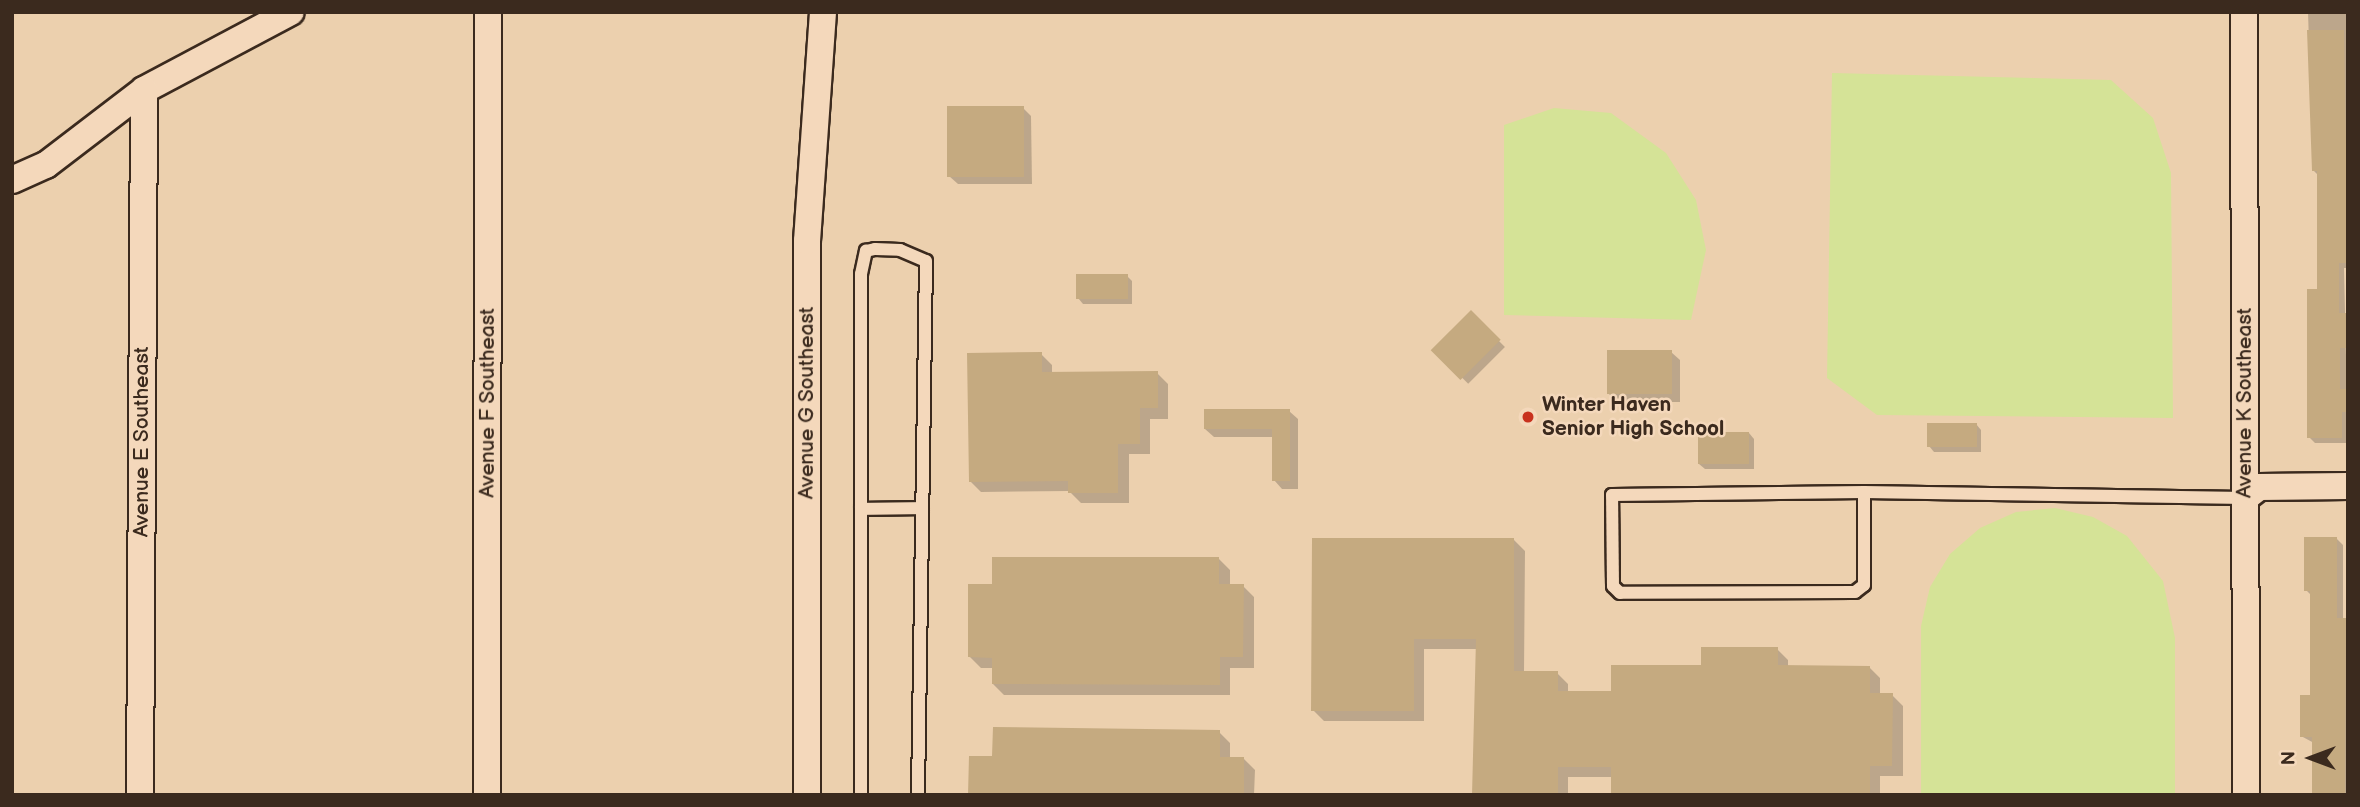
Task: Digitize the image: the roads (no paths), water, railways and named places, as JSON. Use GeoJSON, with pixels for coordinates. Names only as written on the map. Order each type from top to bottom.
{"type":"FeatureCollection","features":[{"type":"Feature","properties":{"kind":"street"},"geometry":{"type":"LineString","coordinates":[[12,180],[46,165],[144,90],[291,12]]}},
{"type":"Feature","properties":{"kind":"street","name":"Avenue F Southeast"},"geometry":{"type":"LineString","coordinates":[[487,795],[488,12]]}},
{"type":"Feature","properties":{"kind":"street","name":"Avenue G Southeast"},"geometry":{"type":"LineString","coordinates":[[807,795],[807,241],[823,12]]}},
{"type":"Feature","properties":{"kind":"street","name":"Avenue K Southeast"},"geometry":{"type":"LineString","coordinates":[[2244,12],[2246,795]]}},
{"type":"Feature","properties":{"kind":"street","name":"Avenue E Southeast"},"geometry":{"type":"LineString","coordinates":[[140,795],[144,90]]}},
{"type":"Feature","properties":{"kind":"street"},"geometry":{"type":"LineString","coordinates":[[2245,498],[2259,487],[2348,486]]}},
{"type":"Feature","properties":{"kind":"lane"},"geometry":{"type":"LineString","coordinates":[[861,795],[862,274],[866,251],[875,249],[900,250],[926,261],[918,795]]}},
{"type":"Feature","properties":{"kind":"lane"},"geometry":{"type":"LineString","coordinates":[[1864,492],[1864,585],[1855,592],[1620,593],[1613,586],[1612,495],[1864,492],[2245,498]]}},
{"type":"Feature","properties":{"kind":"lane"},"geometry":{"type":"LineString","coordinates":[[862,509],[922,508]]}},
{"type":"Feature","properties":{"kind":"place","name":"Winter Haven Senior High School"},"geometry":{"type":"Point","coordinates":[1528,417]}}]}
